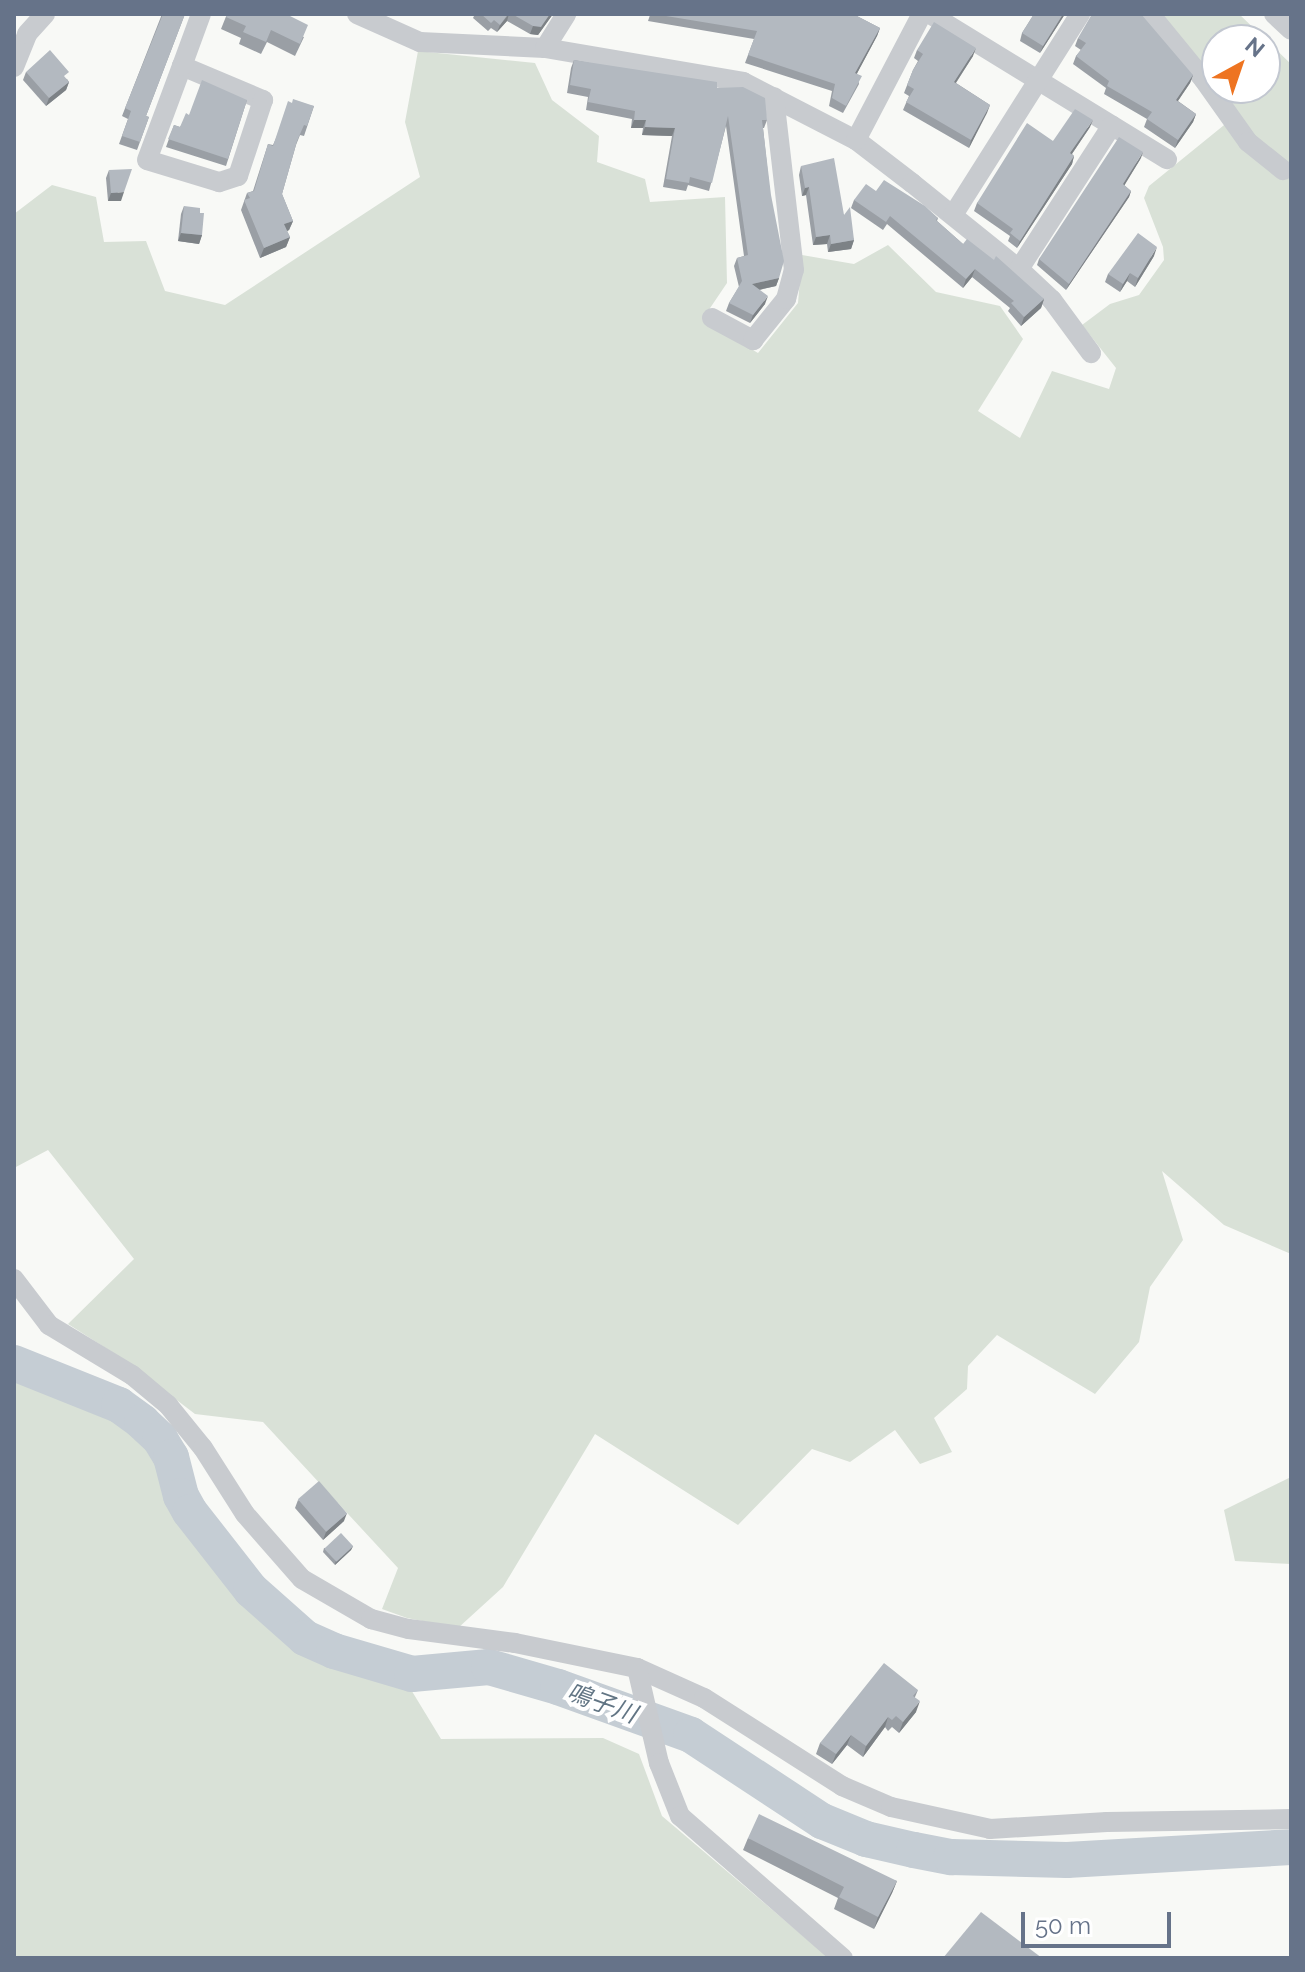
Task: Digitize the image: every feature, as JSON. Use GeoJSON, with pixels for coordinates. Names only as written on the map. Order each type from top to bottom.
{"type":"FeatureCollection","features":[{"type":"Feature","properties":{"kind":"street"},"geometry":{"type":"LineString","coordinates":[[14,67],[27,34],[45,14]]}},
{"type":"Feature","properties":{"kind":"street"},"geometry":{"type":"LineString","coordinates":[[182,66],[263,100],[238,176],[219,182],[147,160],[201,14]]}},
{"type":"Feature","properties":{"kind":"street"},"geometry":{"type":"LineString","coordinates":[[357,14],[420,42],[545,48],[743,82],[856,140],[953,215],[1052,300],[1091,353]]}},
{"type":"Feature","properties":{"kind":"street"},"geometry":{"type":"LineString","coordinates":[[545,48],[566,14]]}},
{"type":"Feature","properties":{"kind":"street"},"geometry":{"type":"LineString","coordinates":[[856,140],[922,14]]}},
{"type":"Feature","properties":{"kind":"street"},"geometry":{"type":"LineString","coordinates":[[930,14],[1167,159]]}},
{"type":"Feature","properties":{"kind":"street"},"geometry":{"type":"LineString","coordinates":[[953,215],[1080,14]]}},
{"type":"Feature","properties":{"kind":"street"},"geometry":{"type":"LineString","coordinates":[[1150,14],[1204,80],[1248,142],[1283,170]]}},
{"type":"Feature","properties":{"kind":"street"},"geometry":{"type":"LineString","coordinates":[[1274,14],[1291,30]]}},
{"type":"Feature","properties":{"kind":"street"},"geometry":{"type":"LineString","coordinates":[[712,318],[753,340],[786,299],[794,270],[774,97]]}},
{"type":"Feature","properties":{"kind":"street"},"geometry":{"type":"LineString","coordinates":[[1019,269],[1112,125]]}},
{"type":"Feature","properties":{"kind":"street"},"geometry":{"type":"LineString","coordinates":[[14,1279],[49,1325],[132,1375],[168,1405],[203,1448],[245,1514],[279,1556],[326,1595],[371,1619],[409,1629],[515,1643],[637,1668],[690,1690],[842,1786],[891,1807],[990,1829],[1107,1822],[1291,1819]]}},
{"type":"Feature","properties":{"kind":"street"},"geometry":{"type":"LineString","coordinates":[[637,1668],[659,1763],[680,1816],[843,1958]]}},
{"type":"Feature","properties":{"kind":"shaded area"},"geometry":{"type":"Polygon","coordinates":[[[1157,14],[1239,14],[1249,24],[1201,24],[1201,73],[1157,14]]]}},
{"type":"Feature","properties":{"kind":"shaded area"},"geometry":{"type":"Polygon","coordinates":[[[418,51],[535,63],[552,100],[599,136],[597,162],[645,179],[650,202],[725,197],[727,283],[702,320],[758,353],[798,303],[802,255],[854,264],[888,245],[936,292],[1000,306],[1023,339],[978,411],[1020,438],[1052,371],[1109,389],[1116,368],[1082,325],[1110,304],[1139,295],[1164,260],[1163,247],[1144,198],[1149,186],[1234,117],[1224,104],[1281,104],[1281,54],[1291,64],[1291,1254],[1224,1225],[1162,1171],[1183,1240],[1150,1287],[1139,1342],[1095,1394],[997,1335],[968,1366],[967,1389],[934,1418],[952,1452],[920,1464],[895,1430],[850,1462],[812,1449],[738,1525],[595,1434],[503,1587],[458,1628],[407,1618],[382,1609],[398,1568],[263,1422],[195,1414],[123,1359],[68,1324],[134,1259],[48,1150],[14,1168],[14,214],[52,185],[96,197],[104,242],[146,241],[165,291],[225,305],[420,177],[405,122],[418,51]]]}},
{"type":"Feature","properties":{"kind":"shaded area"},"geometry":{"type":"Polygon","coordinates":[[[14,1377],[112,1417],[150,1448],[159,1462],[169,1501],[178,1519],[241,1600],[298,1649],[362,1675],[410,1688],[441,1739],[603,1738],[639,1754],[662,1816],[829,1958],[14,1958],[14,1377]]]}},
{"type":"Feature","properties":{"kind":"shaded area"},"geometry":{"type":"Polygon","coordinates":[[[1291,1477],[1291,1564],[1235,1561],[1224,1510],[1291,1477]]]}},
{"type":"Feature","properties":{"kind":"building"},"geometry":{"type":"Polygon","coordinates":[[[163,14],[185,14],[146,116],[149,117],[140,142],[122,136],[131,111],[125,108],[163,14]]]}},
{"type":"Feature","properties":{"kind":"building"},"geometry":{"type":"Polygon","coordinates":[[[227,14],[286,14],[308,25],[300,44],[271,30],[266,42],[243,32],[246,26],[226,17],[227,14]]]}},
{"type":"Feature","properties":{"kind":"building"},"geometry":{"type":"Polygon","coordinates":[[[481,14],[508,14],[500,25],[494,20],[491,23],[481,14]]]}},
{"type":"Feature","properties":{"kind":"building"},"geometry":{"type":"Polygon","coordinates":[[[512,14],[550,14],[541,27],[512,14]]]}},
{"type":"Feature","properties":{"kind":"building"},"geometry":{"type":"Polygon","coordinates":[[[654,14],[853,14],[880,28],[855,73],[862,76],[846,106],[832,98],[835,84],[748,55],[757,31],[654,14]]]}},
{"type":"Feature","properties":{"kind":"building"},"geometry":{"type":"Polygon","coordinates":[[[1034,14],[1063,14],[1043,46],[1022,33],[1034,14]]]}},
{"type":"Feature","properties":{"kind":"building"},"geometry":{"type":"Polygon","coordinates":[[[1092,14],[1141,14],[1193,75],[1176,100],[1196,114],[1178,140],[1147,119],[1152,112],[1107,86],[1109,81],[1076,56],[1086,43],[1078,38],[1092,14]]]}},
{"type":"Feature","properties":{"kind":"building"},"geometry":{"type":"Polygon","coordinates":[[[934,22],[976,48],[954,82],[990,105],[971,140],[906,102],[914,89],[907,85],[923,54],[917,50],[934,22]]]}},
{"type":"Feature","properties":{"kind":"building"},"geometry":{"type":"Polygon","coordinates":[[[50,50],[69,72],[64,76],[69,82],[49,98],[26,72],[50,50]]]}},
{"type":"Feature","properties":{"kind":"building"},"geometry":{"type":"Polygon","coordinates":[[[574,60],[717,82],[717,88],[743,87],[765,98],[767,120],[762,120],[771,195],[784,261],[779,278],[752,284],[768,296],[753,315],[729,303],[742,281],[737,258],[748,255],[728,116],[712,183],[690,177],[689,183],[666,179],[675,128],[645,127],[646,120],[634,120],[635,111],[588,102],[591,89],[570,85],[574,60]]]}},
{"type":"Feature","properties":{"kind":"building"},"geometry":{"type":"Polygon","coordinates":[[[202,80],[247,100],[228,159],[168,139],[174,125],[180,127],[186,113],[189,115],[202,80]]]}},
{"type":"Feature","properties":{"kind":"building"},"geometry":{"type":"Polygon","coordinates":[[[293,99],[314,106],[307,126],[304,125],[297,141],[282,194],[293,221],[284,224],[290,237],[264,248],[244,200],[250,198],[247,193],[254,191],[268,144],[273,146],[288,101],[292,103],[293,99]]]}},
{"type":"Feature","properties":{"kind":"building"},"geometry":{"type":"Polygon","coordinates":[[[1075,109],[1093,120],[1070,153],[1074,156],[1020,241],[1010,233],[1013,229],[977,203],[1027,123],[1053,141],[1075,109]]]}},
{"type":"Feature","properties":{"kind":"building"},"geometry":{"type":"Polygon","coordinates":[[[1119,137],[1143,152],[1123,184],[1131,191],[1069,284],[1039,259],[1119,137]]]}},
{"type":"Feature","properties":{"kind":"building"},"geometry":{"type":"Polygon","coordinates":[[[834,158],[844,215],[850,207],[854,240],[831,244],[830,235],[816,237],[809,187],[805,188],[801,166],[834,158]]]}},
{"type":"Feature","properties":{"kind":"building"},"geometry":{"type":"Polygon","coordinates":[[[132,169],[124,192],[111,193],[109,170],[132,169]]]}},
{"type":"Feature","properties":{"kind":"building"},"geometry":{"type":"Polygon","coordinates":[[[884,180],[925,206],[963,244],[967,239],[994,260],[996,256],[1044,299],[1024,317],[1011,303],[1014,301],[975,269],[966,279],[890,216],[886,222],[854,200],[866,184],[876,191],[884,180]]]}},
{"type":"Feature","properties":{"kind":"building"},"geometry":{"type":"Polygon","coordinates":[[[184,206],[200,208],[200,213],[204,213],[202,235],[181,233],[184,206]]]}},
{"type":"Feature","properties":{"kind":"building"},"geometry":{"type":"Polygon","coordinates":[[[1138,233],[1157,247],[1138,278],[1130,273],[1123,284],[1108,274],[1138,233]]]}},
{"type":"Feature","properties":{"kind":"building"},"geometry":{"type":"Polygon","coordinates":[[[319,1481],[347,1513],[326,1532],[298,1499],[319,1481]]]}},
{"type":"Feature","properties":{"kind":"building"},"geometry":{"type":"Polygon","coordinates":[[[341,1533],[353,1546],[336,1562],[324,1549],[341,1533]]]}},
{"type":"Feature","properties":{"kind":"building"},"geometry":{"type":"Polygon","coordinates":[[[884,1663],[918,1690],[913,1696],[920,1701],[903,1722],[896,1716],[892,1720],[888,1717],[866,1746],[851,1735],[836,1754],[820,1743],[884,1663]]]}},
{"type":"Feature","properties":{"kind":"building"},"geometry":{"type":"Polygon","coordinates":[[[759,1814],[897,1881],[878,1917],[839,1897],[844,1887],[748,1838],[759,1814]]]}},
{"type":"Feature","properties":{"kind":"building"},"geometry":{"type":"Polygon","coordinates":[[[981,1912],[1042,1958],[943,1958],[981,1912]]]}},
{"type":"Feature","properties":{"kind":"waterway","name":"鳴子川"},"geometry":{"type":"LineString","coordinates":[[14,1363],[119,1405],[142,1422],[160,1439],[171,1457],[181,1496],[190,1512],[251,1590],[305,1638],[334,1651],[412,1674],[489,1667],[558,1687],[691,1735],[822,1821],[866,1839],[914,1850],[951,1857],[1067,1860],[1291,1847]]}}]}
